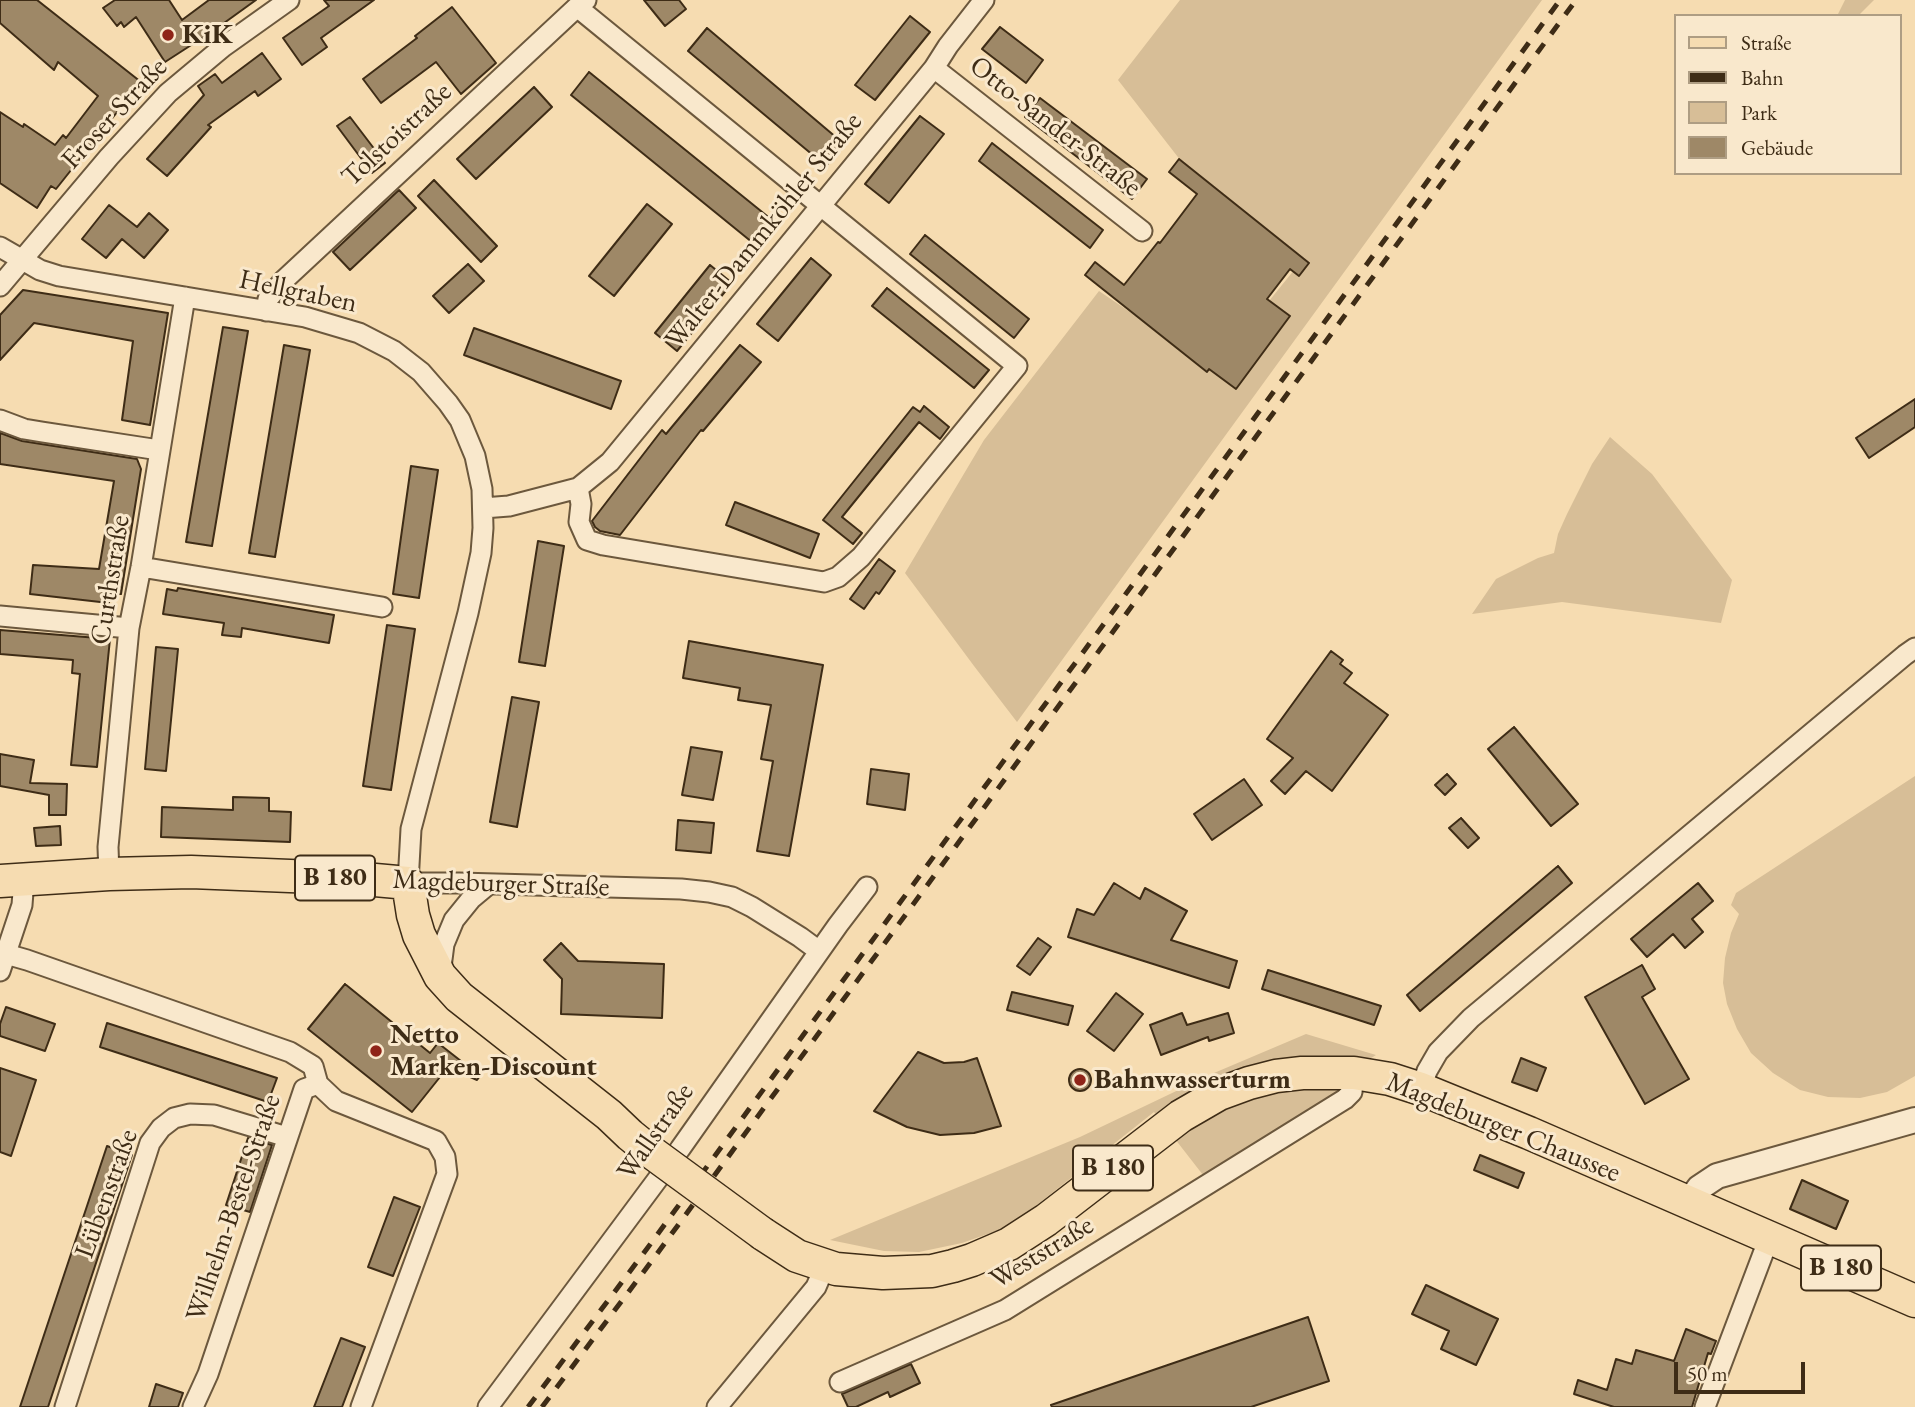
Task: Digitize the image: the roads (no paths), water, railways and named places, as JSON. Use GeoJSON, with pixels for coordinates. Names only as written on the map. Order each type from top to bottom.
{"type":"FeatureCollection","features":[{"type":"Feature","properties":{"kind":"main road","name":"Magdeburger Straße"},"geometry":{"type":"LineString","coordinates":[[12,880],[109,874],[205,873],[352,878],[408,883]]}},
{"type":"Feature","properties":{"kind":"main road","name":"Magdeburger Chaussee"},"geometry":{"type":"LineString","coordinates":[[408,883],[412,915],[419,935],[440,976],[460,998],[582,1093],[651,1152],[763,1234],[797,1256],[825,1265],[851,1271],[904,1273],[932,1270],[972,1260],[1009,1244],[1046,1220],[1181,1116],[1219,1094],[1276,1076],[1354,1073],[1390,1079],[1421,1089],[1529,1133],[1915,1301]]}},
{"type":"Feature","properties":{"kind":"street","name":"Froser Straße"},"geometry":{"type":"LineString","coordinates":[[0,286],[109,157],[168,93],[223,47],[289,0]]}},
{"type":"Feature","properties":{"kind":"street","name":"Walter-Dammköhler Straße"},"geometry":{"type":"LineString","coordinates":[[483,509],[509,506],[578,488],[610,462],[934,68],[984,0]]}},
{"type":"Feature","properties":{"kind":"street"},"geometry":{"type":"LineString","coordinates":[[578,488],[581,504],[579,522],[587,540],[603,545],[824,582],[838,577],[861,557],[1017,366],[821,206],[581,4]]}},
{"type":"Feature","properties":{"kind":"street","name":"Tolstoistraße"},"geometry":{"type":"LineString","coordinates":[[266,311],[268,299],[283,281],[581,4]]}},
{"type":"Feature","properties":{"kind":"street","name":"Otto-Sander-Straße"},"geometry":{"type":"LineString","coordinates":[[934,68],[1142,231]]}},
{"type":"Feature","properties":{"kind":"street","name":"Hellgraben"},"geometry":{"type":"LineString","coordinates":[[0,247],[40,270],[59,276],[325,322],[359,333],[394,351],[421,372],[460,420],[470,440],[479,471],[483,509],[481,553],[411,829],[408,883]]}},
{"type":"Feature","properties":{"kind":"street","name":"Curthstraße"},"geometry":{"type":"LineString","coordinates":[[109,874],[108,847],[129,628],[185,297]]}},
{"type":"Feature","properties":{"kind":"street"},"geometry":{"type":"LineString","coordinates":[[0,420],[33,430],[159,450]]}},
{"type":"Feature","properties":{"kind":"street"},"geometry":{"type":"LineString","coordinates":[[141,566],[382,607]]}},
{"type":"Feature","properties":{"kind":"street"},"geometry":{"type":"LineString","coordinates":[[0,616],[129,628]]}},
{"type":"Feature","properties":{"kind":"street"},"geometry":{"type":"LineString","coordinates":[[1421,1089],[1438,1052],[1481,1009],[1915,648]]}},
{"type":"Feature","properties":{"kind":"street"},"geometry":{"type":"LineString","coordinates":[[3,963],[22,905],[12,880]]}},
{"type":"Feature","properties":{"kind":"street","name":"Magdeburger Straße"},"geometry":{"type":"LineString","coordinates":[[408,883],[709,892],[732,897],[752,906],[819,951]]}},
{"type":"Feature","properties":{"kind":"street"},"geometry":{"type":"LineString","coordinates":[[440,976],[444,944],[454,920],[471,899],[489,884]]}},
{"type":"Feature","properties":{"kind":"street","name":"Wallstraße"},"geometry":{"type":"LineString","coordinates":[[488,1407],[680,1149],[867,887]]}},
{"type":"Feature","properties":{"kind":"street","name":"Wilhelm-Bestel-Straße"},"geometry":{"type":"LineString","coordinates":[[3,963],[27,960],[290,1052],[313,1066],[318,1084],[304,1089],[208,1374],[193,1407]]}},
{"type":"Feature","properties":{"kind":"street","name":"Weststraße"},"geometry":{"type":"LineString","coordinates":[[840,1382],[1004,1310],[1345,1098],[1352,1092],[1354,1073]]}},
{"type":"Feature","properties":{"kind":"street"},"geometry":{"type":"LineString","coordinates":[[318,1084],[335,1101],[436,1141],[445,1157],[447,1174],[361,1407]]}},
{"type":"Feature","properties":{"kind":"street","name":"Lübenstraße"},"geometry":{"type":"LineString","coordinates":[[65,1407],[150,1143],[161,1128],[174,1118],[190,1114],[214,1115],[287,1137]]}},
{"type":"Feature","properties":{"kind":"street"},"geometry":{"type":"LineString","coordinates":[[1688,1203],[1699,1188],[1717,1176],[1915,1120]]}},
{"type":"Feature","properties":{"kind":"street"},"geometry":{"type":"LineString","coordinates":[[1705,1407],[1769,1238]]}},
{"type":"Feature","properties":{"kind":"street"},"geometry":{"type":"LineString","coordinates":[[718,1407],[816,1287],[825,1265]]}},
{"type":"Feature","properties":{"kind":"railway"},"geometry":{"type":"LineString","coordinates":[[528,1407],[646,1250],[1560,0]]}},
{"type":"Feature","properties":{"kind":"railway"},"geometry":{"type":"LineString","coordinates":[[542,1407],[1576,0]]}},
{"type":"Feature","properties":{"kind":"place","name":"KiK"},"geometry":{"type":"Point","coordinates":[168,35]}},
{"type":"Feature","properties":{"kind":"place","name":"Netto Marken-Discount"},"geometry":{"type":"Point","coordinates":[376,1051]}},
{"type":"Feature","properties":{"kind":"place","name":"Bahnwasserturm"},"geometry":{"type":"Point","coordinates":[1080,1080]}}]}
